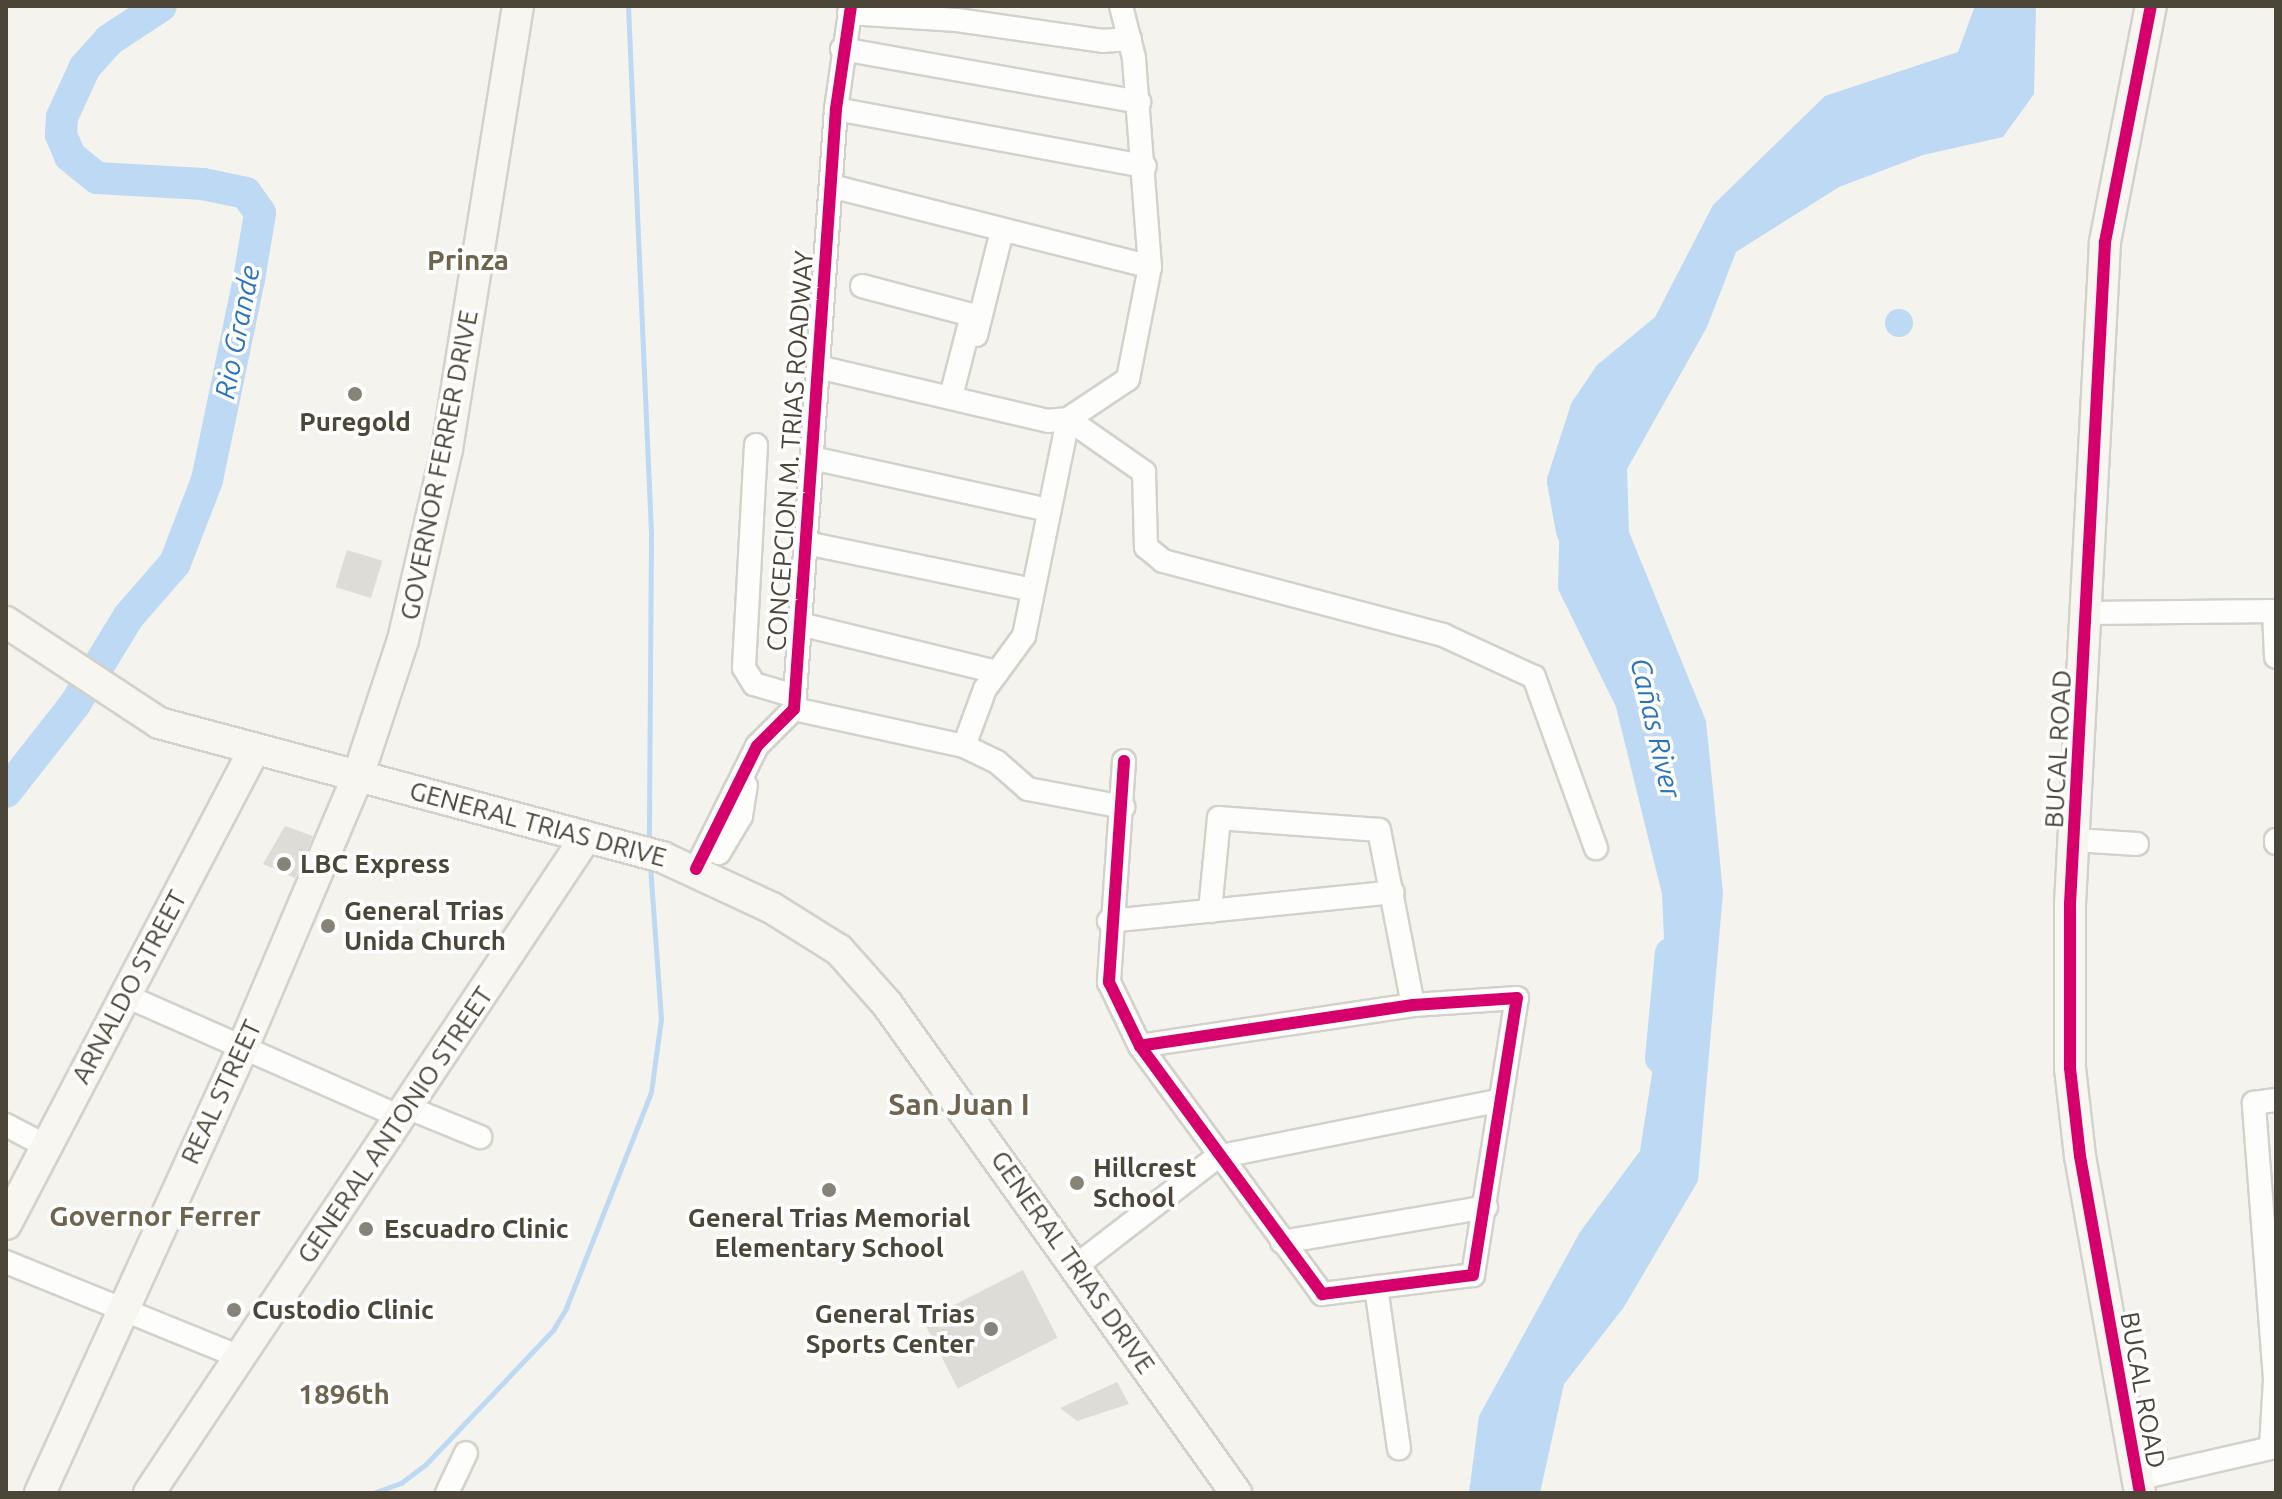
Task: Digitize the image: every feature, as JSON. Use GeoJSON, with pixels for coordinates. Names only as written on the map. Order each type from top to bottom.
{"type":"FeatureCollection","features":[{"type":"Feature","properties":{"kind":"main road","name":"GOVERNOR FERRER DRIVE"},"geometry":{"type":"LineString","coordinates":[[358,776],[403,640],[447,449],[518,6]]}},
{"type":"Feature","properties":{"kind":"main road","name":"BUCAL ROAD"},"geometry":{"type":"LineString","coordinates":[[2138,1486],[2070,1068],[2075,840],[2105,242],[2151,6]]}},
{"type":"Feature","properties":{"kind":"main road","name":"GENERAL TRIAS DRIVE"},"geometry":{"type":"LineString","coordinates":[[6,622],[148,719],[254,750],[662,857],[701,872],[839,950],[867,977],[1236,1493]]}},
{"type":"Feature","properties":{"kind":"main road","name":"ARNALDO STREET"},"geometry":{"type":"LineString","coordinates":[[6,1224],[254,750]]}},
{"type":"Feature","properties":{"kind":"main road","name":"REAL STREET"},"geometry":{"type":"LineString","coordinates":[[40,1493],[119,1312],[243,1047],[358,776]]}},
{"type":"Feature","properties":{"kind":"main road","name":"GENERAL ANTONIO STREET"},"geometry":{"type":"LineString","coordinates":[[149,1493],[406,1113],[586,837]]}},
{"type":"Feature","properties":{"kind":"street"},"geometry":{"type":"LineString","coordinates":[[818,367],[1048,421],[1068,419],[1128,379],[1150,267],[1139,102],[1130,39],[1121,6]]}},
{"type":"Feature","properties":{"kind":"street"},"geometry":{"type":"LineString","coordinates":[[850,9],[957,20],[1102,41],[1130,39]]}},
{"type":"Feature","properties":{"kind":"street","name":"CONCEPCION M. TRIAS ROADWAY"},"geometry":{"type":"LineString","coordinates":[[795,702],[836,109],[850,9]]}},
{"type":"Feature","properties":{"kind":"street"},"geometry":{"type":"LineString","coordinates":[[842,49],[1139,102]]}},
{"type":"Feature","properties":{"kind":"street"},"geometry":{"type":"LineString","coordinates":[[836,109],[1145,166]]}},
{"type":"Feature","properties":{"kind":"street"},"geometry":{"type":"LineString","coordinates":[[831,186],[1150,267]]}},
{"type":"Feature","properties":{"kind":"street"},"geometry":{"type":"LineString","coordinates":[[955,397],[1002,231]]}},
{"type":"Feature","properties":{"kind":"street"},"geometry":{"type":"LineString","coordinates":[[862,286],[972,315],[955,397]]}},
{"type":"Feature","properties":{"kind":"street"},"geometry":{"type":"LineString","coordinates":[[964,746],[997,672],[1024,636],[1068,419]]}},
{"type":"Feature","properties":{"kind":"street"},"geometry":{"type":"LineString","coordinates":[[1068,419],[1144,472],[1146,547],[1163,561],[1443,635],[1534,677],[1560,756],[1580,788],[1596,848]]}},
{"type":"Feature","properties":{"kind":"street"},"geometry":{"type":"LineString","coordinates":[[756,445],[744,668],[754,684],[795,702],[964,746],[997,762],[1028,789],[1123,807]]}},
{"type":"Feature","properties":{"kind":"street"},"geometry":{"type":"LineString","coordinates":[[812,458],[1049,510]]}},
{"type":"Feature","properties":{"kind":"street"},"geometry":{"type":"LineString","coordinates":[[806,543],[1033,590]]}},
{"type":"Feature","properties":{"kind":"street"},"geometry":{"type":"LineString","coordinates":[[2088,613],[2275,611],[2276,657]]}},
{"type":"Feature","properties":{"kind":"street"},"geometry":{"type":"LineString","coordinates":[[800,624],[997,672]]}},
{"type":"Feature","properties":{"kind":"street"},"geometry":{"type":"LineString","coordinates":[[701,872],[741,816],[749,764],[757,746],[795,702]]}},
{"type":"Feature","properties":{"kind":"street"},"geometry":{"type":"LineString","coordinates":[[1124,761],[1123,807],[1109,921],[1109,982],[1140,1046],[1217,1157],[1322,1294],[1473,1275],[1486,1207],[1497,1101],[1517,998],[1413,1005],[1140,1046]]}},
{"type":"Feature","properties":{"kind":"street"},"geometry":{"type":"LineString","coordinates":[[1210,911],[1219,818],[1232,816],[1379,830],[1413,1005]]}},
{"type":"Feature","properties":{"kind":"street"},"geometry":{"type":"LineString","coordinates":[[2075,840],[2137,844]]}},
{"type":"Feature","properties":{"kind":"street"},"geometry":{"type":"LineString","coordinates":[[1109,921],[1393,892]]}},
{"type":"Feature","properties":{"kind":"street"},"geometry":{"type":"LineString","coordinates":[[124,995],[406,1113],[480,1137]]}},
{"type":"Feature","properties":{"kind":"street"},"geometry":{"type":"LineString","coordinates":[[2138,1486],[2274,1447],[2276,1379],[2266,1173],[2254,1103],[2276,1100]]}},
{"type":"Feature","properties":{"kind":"street"},"geometry":{"type":"LineString","coordinates":[[1076,1266],[1217,1157],[1497,1101]]}},
{"type":"Feature","properties":{"kind":"street"},"geometry":{"type":"LineString","coordinates":[[6,1125],[46,1146]]}},
{"type":"Feature","properties":{"kind":"street"},"geometry":{"type":"LineString","coordinates":[[1282,1242],[1486,1207]]}},
{"type":"Feature","properties":{"kind":"street"},"geometry":{"type":"LineString","coordinates":[[6,1262],[119,1312],[240,1357]]}},
{"type":"Feature","properties":{"kind":"street"},"geometry":{"type":"LineString","coordinates":[[1376,1287],[1399,1448]]}},
{"type":"Feature","properties":{"kind":"street"},"geometry":{"type":"LineString","coordinates":[[447,1493],[466,1453]]}},
{"type":"Feature","properties":{"kind":"water"},"geometry":{"type":"Polygon","coordinates":[[[1975,6],[2036,6],[2034,94],[2003,137],[1923,155],[1839,187],[1736,252],[1707,327],[1627,469],[1629,532],[1706,721],[1714,800],[1723,893],[1698,1181],[1624,1307],[1564,1384],[1540,1493],[1469,1493],[1479,1416],[1580,1232],[1640,1151],[1666,984],[1662,894],[1616,707],[1558,589],[1560,504],[1573,450],[1596,398],[1635,356],[1713,205],[1825,96],[1958,52],[1975,6]]]}},
{"type":"Feature","properties":{"kind":"water"},"geometry":{"type":"Polygon","coordinates":[[[1899,309],[1909,313],[1913,323],[1909,333],[1899,337],[1889,333],[1885,323],[1889,313],[1899,309]]]}},
{"type":"Feature","properties":{"kind":"building"},"geometry":{"type":"Polygon","coordinates":[[[347,550],[382,561],[371,598],[336,587],[347,550]]]}},
{"type":"Feature","properties":{"kind":"building"},"geometry":{"type":"Polygon","coordinates":[[[285,826],[313,836],[295,878],[263,864],[285,826]]]}},
{"type":"Feature","properties":{"kind":"building","name":"General Trias Sports Center"},"geometry":{"type":"Polygon","coordinates":[[[1023,1270],[1058,1338],[958,1389],[923,1321],[1023,1270]]]}},
{"type":"Feature","properties":{"kind":"building"},"geometry":{"type":"Polygon","coordinates":[[[1117,1382],[1129,1404],[1077,1421],[1060,1408],[1117,1382]]]}},
{"type":"Feature","properties":{"kind":"waterway","name":"Rio Grande"},"geometry":{"type":"LineString","coordinates":[[6,792],[75,704],[129,616],[175,563],[207,480],[249,279],[260,213],[246,193],[203,184],[97,178],[70,156],[61,135],[62,117],[85,67],[109,40],[161,6]]}},
{"type":"Feature","properties":{"kind":"waterway"},"geometry":{"type":"LineString","coordinates":[[628,6],[651,533],[649,844]]}},
{"type":"Feature","properties":{"kind":"waterway","name":"Cañas River"},"geometry":{"type":"LineString","coordinates":[[1572,531],[1563,481],[1586,410],[1609,376],[1667,328]]}},
{"type":"Feature","properties":{"kind":"waterway"},"geometry":{"type":"LineString","coordinates":[[373,1493],[401,1483],[426,1464],[553,1330],[566,1308],[651,1092],[661,1019],[650,866]]}},
{"type":"Feature","properties":{"kind":"waterway","name":"Cañas River"},"geometry":{"type":"LineString","coordinates":[[1661,1058],[1671,953]]}},
{"type":"Feature","properties":{"kind":"cycle path"},"geometry":{"type":"LineString","coordinates":[[696,869],[757,746],[794,709],[836,109],[851,6]]}},
{"type":"Feature","properties":{"kind":"cycle path"},"geometry":{"type":"LineString","coordinates":[[2140,1493],[2080,1156],[2070,1068],[2070,904],[2105,242],[2151,6]]}},
{"type":"Feature","properties":{"kind":"cycle path"},"geometry":{"type":"LineString","coordinates":[[1124,761],[1109,982],[1140,1046],[1322,1294],[1473,1275],[1517,998],[1413,1005],[1140,1046]]}},
{"type":"Feature","properties":{"kind":"place","name":"Puregold"},"geometry":{"type":"Point","coordinates":[355,394]}},
{"type":"Feature","properties":{"kind":"place","name":"LBC Express"},"geometry":{"type":"Point","coordinates":[284,864]}},
{"type":"Feature","properties":{"kind":"place","name":"General Trias Unida Church"},"geometry":{"type":"Point","coordinates":[328,926]}},
{"type":"Feature","properties":{"kind":"place","name":"Hillcrest School"},"geometry":{"type":"Point","coordinates":[1077,1183]}},
{"type":"Feature","properties":{"kind":"place","name":"General Trias Memorial Elementary School"},"geometry":{"type":"Point","coordinates":[829,1190]}},
{"type":"Feature","properties":{"kind":"place","name":"Escuadro Clinic"},"geometry":{"type":"Point","coordinates":[366,1229]}},
{"type":"Feature","properties":{"kind":"place","name":"Custodio Clinic"},"geometry":{"type":"Point","coordinates":[234,1310]}},
{"type":"Feature","properties":{"kind":"place","name":"General Trias Sports Center"},"geometry":{"type":"Point","coordinates":[991,1329]}},
{"type":"Feature","properties":{"kind":"district","name":"Prinza"},"geometry":{"type":"Point","coordinates":[468,260]}},
{"type":"Feature","properties":{"kind":"district","name":"San Juan I"},"geometry":{"type":"Point","coordinates":[959,1104]}},
{"type":"Feature","properties":{"kind":"district","name":"Governor Ferrer"},"geometry":{"type":"Point","coordinates":[155,1216]}},
{"type":"Feature","properties":{"kind":"district","name":"1896th"},"geometry":{"type":"Point","coordinates":[344,1394]}}]}
